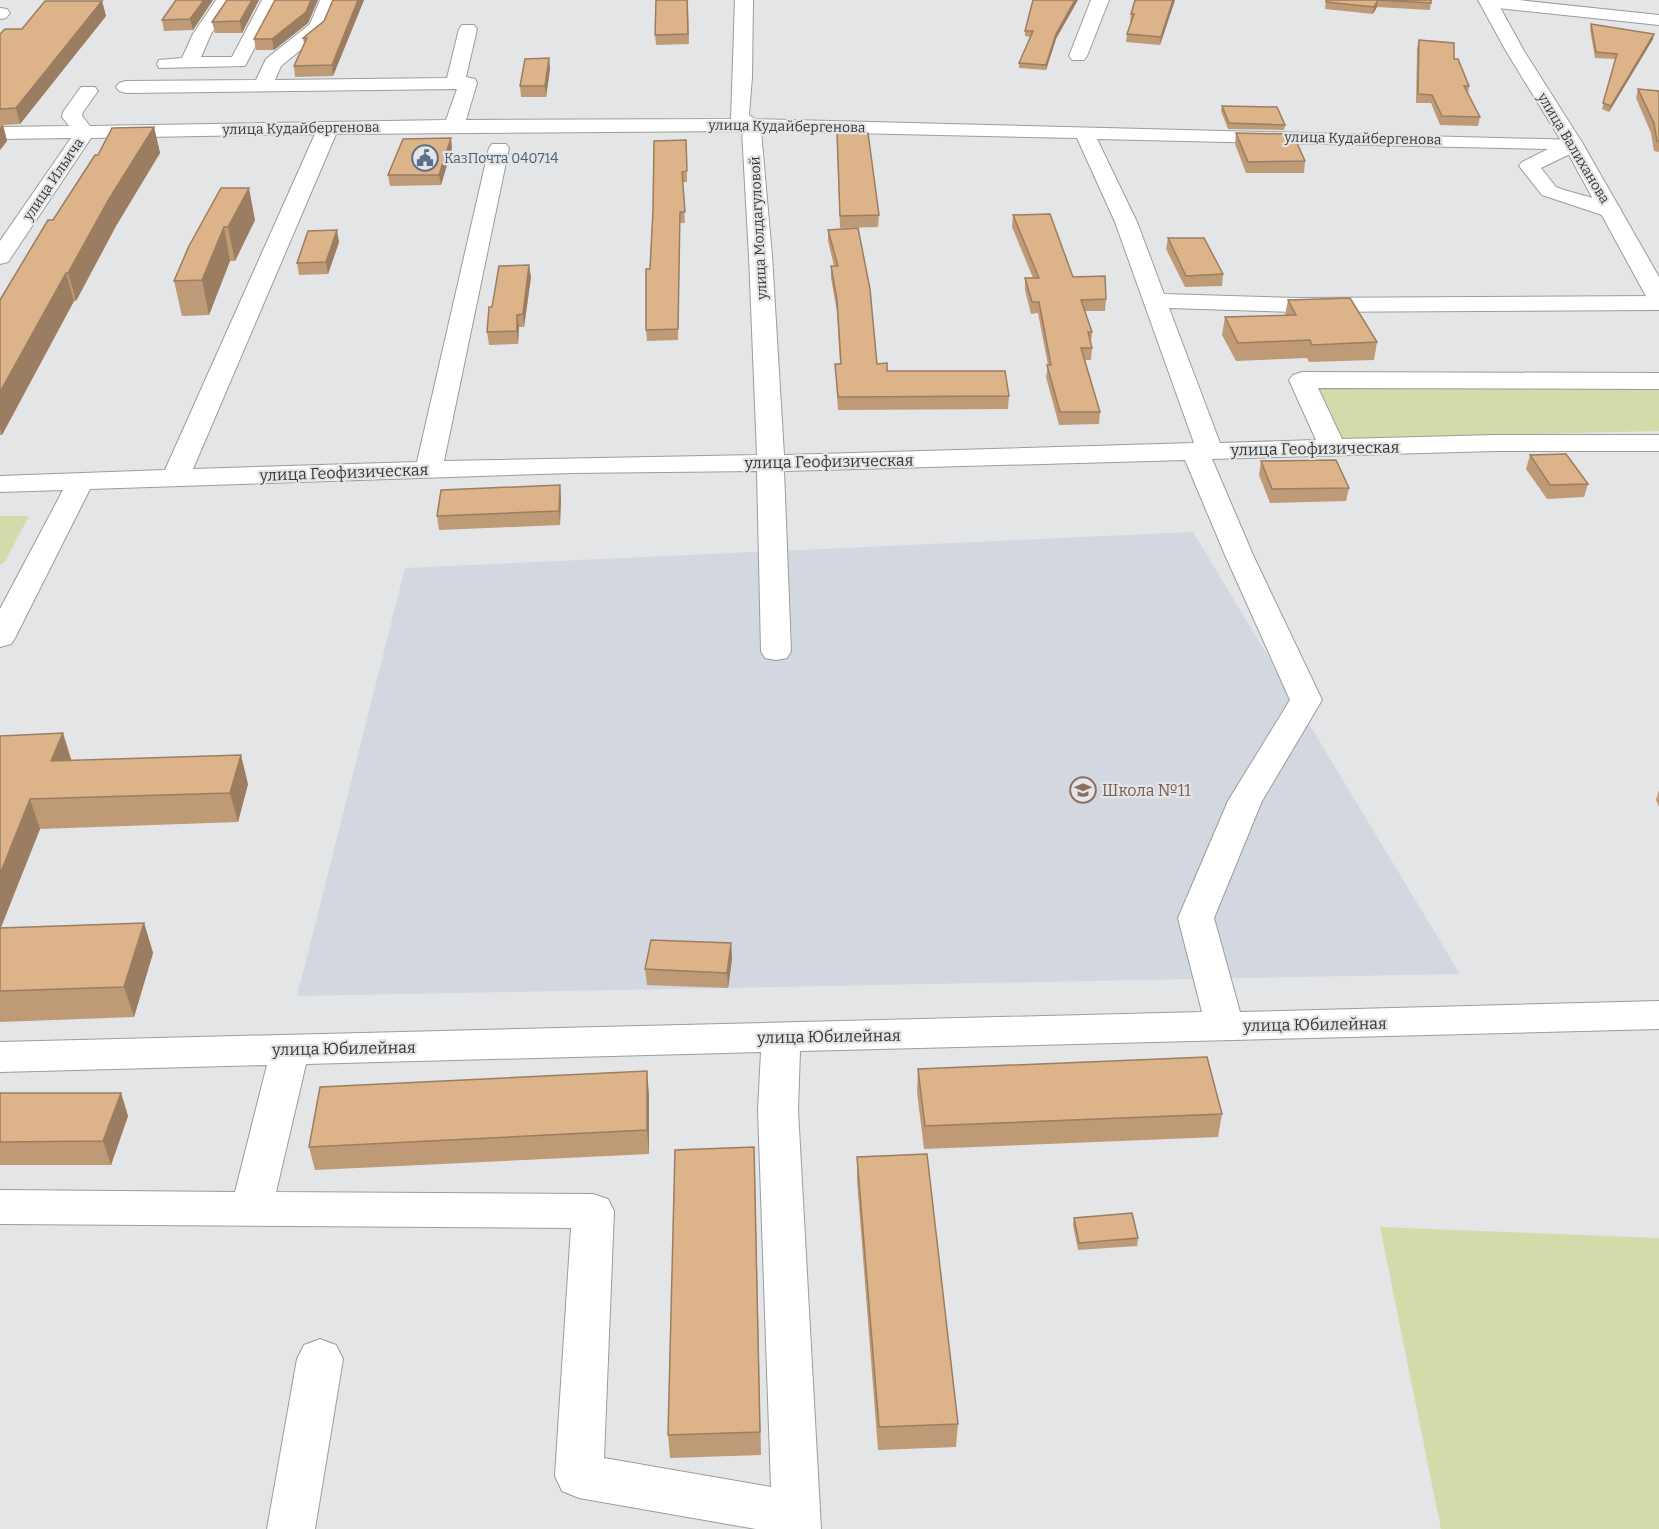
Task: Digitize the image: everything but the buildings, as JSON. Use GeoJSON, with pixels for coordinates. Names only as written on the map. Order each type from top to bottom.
{"type":"FeatureCollection","features":[{"type":"Feature","properties":{"kind":"street"},"geometry":{"type":"LineString","coordinates":[[189,63],[202,34],[225,0]]}},
{"type":"Feature","properties":{"kind":"street"},"geometry":{"type":"LineString","coordinates":[[238,62],[271,0]]}},
{"type":"Feature","properties":{"kind":"street"},"geometry":{"type":"LineString","coordinates":[[263,85],[273,63],[318,27],[329,0]]}},
{"type":"Feature","properties":{"kind":"street","name":"улица Молдагуловой"},"geometry":{"type":"LineString","coordinates":[[744,0],[743,77],[739,117],[751,125],[770,463],[776,651]]}},
{"type":"Feature","properties":{"kind":"street"},"geometry":{"type":"LineString","coordinates":[[1078,56],[1100,0]]}},
{"type":"Feature","properties":{"kind":"street"},"geometry":{"type":"LineString","coordinates":[[1487,1],[1659,20]]}},
{"type":"Feature","properties":{"kind":"street","name":"улица Валиханова"},"geometry":{"type":"LineString","coordinates":[[1487,1],[1573,144],[1659,298]]}},
{"type":"Feature","properties":{"kind":"street"},"geometry":{"type":"LineString","coordinates":[[455,83],[468,29]]}},
{"type":"Feature","properties":{"kind":"street"},"geometry":{"type":"LineString","coordinates":[[150,64],[273,63]]}},
{"type":"Feature","properties":{"kind":"street"},"geometry":{"type":"LineString","coordinates":[[126,87],[468,83],[454,126]]}},
{"type":"Feature","properties":{"kind":"street"},"geometry":{"type":"LineString","coordinates":[[85,132],[72,117],[88,91]]}},
{"type":"Feature","properties":{"kind":"street","name":"улица Кудайбергенова"},"geometry":{"type":"LineString","coordinates":[[0,133],[454,126],[751,125],[1573,144]]}},
{"type":"Feature","properties":{"kind":"street"},"geometry":{"type":"LineString","coordinates":[[176,477],[328,128]]}},
{"type":"Feature","properties":{"kind":"street","name":"улица Ильича"},"geometry":{"type":"LineString","coordinates":[[0,257],[85,132]]}},
{"type":"Feature","properties":{"kind":"street"},"geometry":{"type":"LineString","coordinates":[[1084,132],[1126,222],[1156,301],[1203,451],[1239,555],[1306,700],[1245,801],[1196,918],[1225,1026]]}},
{"type":"Feature","properties":{"kind":"street"},"geometry":{"type":"LineString","coordinates":[[1573,144],[1529,166],[1549,191],[1556,195],[1610,210]]}},
{"type":"Feature","properties":{"kind":"street"},"geometry":{"type":"LineString","coordinates":[[429,469],[499,148]]}},
{"type":"Feature","properties":{"kind":"street"},"geometry":{"type":"LineString","coordinates":[[1156,301],[1286,304],[1659,303]]}},
{"type":"Feature","properties":{"kind":"street"},"geometry":{"type":"LineString","coordinates":[[1333,448],[1302,380],[1659,381]]}},
{"type":"Feature","properties":{"kind":"street","name":"улица Геофизическая"},"geometry":{"type":"LineString","coordinates":[[0,484],[429,469],[770,463],[1494,443],[1659,442]]}},
{"type":"Feature","properties":{"kind":"street"},"geometry":{"type":"LineString","coordinates":[[0,638],[81,481]]}},
{"type":"Feature","properties":{"kind":"street","name":"улица Юбилейная"},"geometry":{"type":"LineString","coordinates":[[0,1057],[1659,1015]]}},
{"type":"Feature","properties":{"kind":"street"},"geometry":{"type":"LineString","coordinates":[[0,1207],[593,1211],[579,1476],[798,1522],[778,1110],[782,1037]]}},
{"type":"Feature","properties":{"kind":"street"},"geometry":{"type":"LineString","coordinates":[[251,1210],[290,1050]]}},
{"type":"Feature","properties":{"kind":"street"},"geometry":{"type":"LineString","coordinates":[[291,1529],[320,1359]]}},
{"type":"Feature","properties":{"kind":"shaded area"},"geometry":{"type":"Polygon","coordinates":[[[1193,532],[1460,974],[297,996],[405,568],[1193,532]]]}},
{"type":"Feature","properties":{"kind":"green space"},"geometry":{"type":"Polygon","coordinates":[[[1311,383],[1659,384],[1659,431],[1336,439],[1311,383]]]}},
{"type":"Feature","properties":{"kind":"green space"},"geometry":{"type":"Polygon","coordinates":[[[0,516],[29,516],[4,563],[0,564],[0,516]]]}},
{"type":"Feature","properties":{"kind":"green space"},"geometry":{"type":"Polygon","coordinates":[[[1380,1227],[1659,1238],[1659,1529],[1441,1529],[1380,1227]]]}},
{"type":"Feature","properties":{"kind":"place","name":"КазПочта 040714"},"geometry":{"type":"Point","coordinates":[425,158]}},
{"type":"Feature","properties":{"kind":"place","name":"Школа №11"},"geometry":{"type":"Point","coordinates":[1083,790]}}]}
